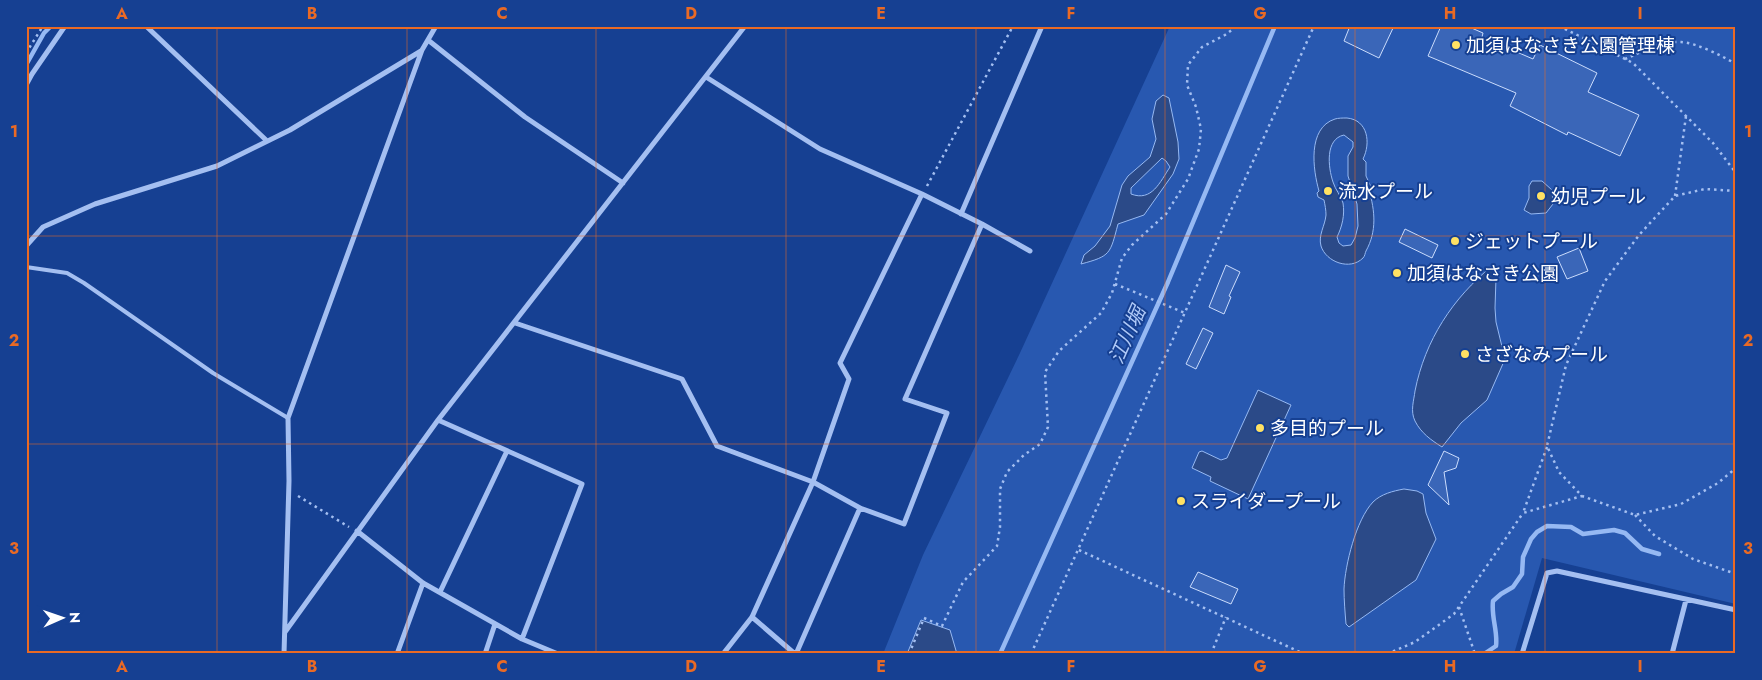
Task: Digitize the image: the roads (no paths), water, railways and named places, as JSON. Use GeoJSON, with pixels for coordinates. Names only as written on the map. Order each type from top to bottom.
{"type":"FeatureCollection","features":[{"type":"Feature","properties":{"kind":"street"},"geometry":{"type":"LineString","coordinates":[[26,86],[32,74],[65,26]]}},
{"type":"Feature","properties":{"kind":"street"},"geometry":{"type":"LineString","coordinates":[[146,26],[266,140]]}},
{"type":"Feature","properties":{"kind":"street"},"geometry":{"type":"LineString","coordinates":[[284,654],[289,491],[288,418],[422,50],[436,26]]}},
{"type":"Feature","properties":{"kind":"street"},"geometry":{"type":"LineString","coordinates":[[286,632],[438,420],[745,26]]}},
{"type":"Feature","properties":{"kind":"street"},"geometry":{"type":"LineString","coordinates":[[961,214],[1042,26]]}},
{"type":"Feature","properties":{"kind":"street"},"geometry":{"type":"LineString","coordinates":[[428,40],[525,117],[623,183]]}},
{"type":"Feature","properties":{"kind":"street"},"geometry":{"type":"LineString","coordinates":[[26,246],[43,227],[94,204],[217,166],[266,140],[290,130],[422,50]]}},
{"type":"Feature","properties":{"kind":"street"},"geometry":{"type":"LineString","coordinates":[[706,77],[820,148],[922,194],[1030,251]]}},
{"type":"Feature","properties":{"kind":"street"},"geometry":{"type":"LineString","coordinates":[[723,654],[752,617],[812,482],[849,379],[840,363],[922,194]]}},
{"type":"Feature","properties":{"kind":"street"},"geometry":{"type":"LineString","coordinates":[[515,322],[682,379],[717,446],[812,482],[860,508],[904,524],[947,413],[905,399],[982,224]]}},
{"type":"Feature","properties":{"kind":"street"},"geometry":{"type":"LineString","coordinates":[[438,420],[582,484],[522,639]]}},
{"type":"Feature","properties":{"kind":"street"},"geometry":{"type":"LineString","coordinates":[[440,592],[507,451]]}},
{"type":"Feature","properties":{"kind":"street"},"geometry":{"type":"LineString","coordinates":[[752,617],[795,654],[860,508]]}},
{"type":"Feature","properties":{"kind":"street"},"geometry":{"type":"LineString","coordinates":[[357,531],[423,583],[522,639],[558,654]]}},
{"type":"Feature","properties":{"kind":"street"},"geometry":{"type":"LineString","coordinates":[[1522,654],[1546,573],[1557,571],[1736,610]]}},
{"type":"Feature","properties":{"kind":"street"},"geometry":{"type":"LineString","coordinates":[[397,654],[423,583]]}},
{"type":"Feature","properties":{"kind":"street"},"geometry":{"type":"LineString","coordinates":[[1672,654],[1686,600]]}},
{"type":"Feature","properties":{"kind":"street"},"geometry":{"type":"LineString","coordinates":[[485,654],[495,624]]}},
{"type":"Feature","properties":{"kind":"lane"},"geometry":{"type":"LineString","coordinates":[[26,267],[67,273],[213,373],[288,418]]}},
{"type":"Feature","properties":{"kind":"waterway"},"geometry":{"type":"LineString","coordinates":[[26,65],[44,33],[51,26]]}},
{"type":"Feature","properties":{"kind":"waterway","name":"江川堀"},"geometry":{"type":"LineString","coordinates":[[1000,654],[1168,282],[1275,26]]}},
{"type":"Feature","properties":{"kind":"waterway"},"geometry":{"type":"LineString","coordinates":[[1484,654],[1496,646],[1493,601],[1513,587],[1522,574],[1523,557],[1531,539],[1537,532],[1547,526],[1571,527],[1583,534],[1614,530],[1625,533],[1642,549],[1659,554]]}},
{"type":"Feature","properties":{"kind":"place","name":"加須はなさき公園管理棟"},"geometry":{"type":"Point","coordinates":[1456,45]}},
{"type":"Feature","properties":{"kind":"place","name":"流水プール"},"geometry":{"type":"Point","coordinates":[1328,191]}},
{"type":"Feature","properties":{"kind":"place","name":"幼児プール"},"geometry":{"type":"Point","coordinates":[1541,196]}},
{"type":"Feature","properties":{"kind":"place","name":"ジェットプール"},"geometry":{"type":"Point","coordinates":[1455,241]}},
{"type":"Feature","properties":{"kind":"place","name":"加須はなさき公園"},"geometry":{"type":"Point","coordinates":[1397,273]}},
{"type":"Feature","properties":{"kind":"place","name":"さざなみプール"},"geometry":{"type":"Point","coordinates":[1465,354]}},
{"type":"Feature","properties":{"kind":"place","name":"多目的プール"},"geometry":{"type":"Point","coordinates":[1260,428]}},
{"type":"Feature","properties":{"kind":"place","name":"スライダープール"},"geometry":{"type":"Point","coordinates":[1181,501]}}]}
